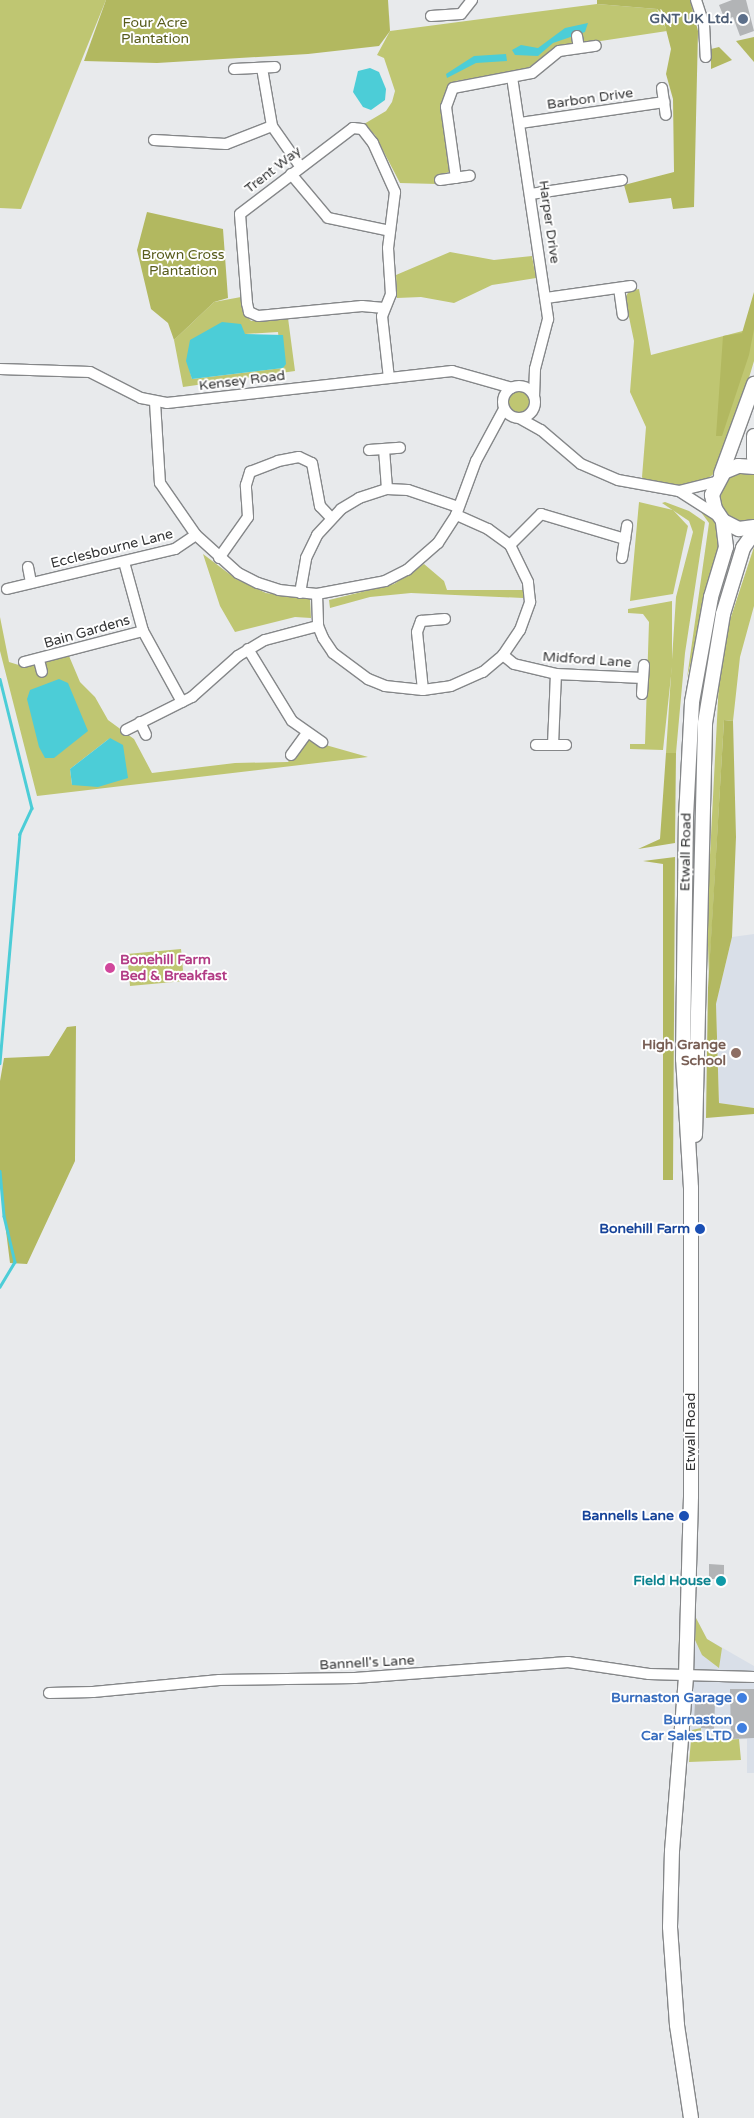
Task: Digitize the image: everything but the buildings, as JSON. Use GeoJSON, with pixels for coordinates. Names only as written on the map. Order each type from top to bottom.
{"type":"FeatureCollection","features":[{"type":"Feature","properties":{"kind":"highway","name":"Etwall Road"},"geometry":{"type":"LineString","coordinates":[[691,1188],[683,1059],[687,771],[701,644],[726,547],[720,518],[713,503],[718,480],[754,384]]}},
{"type":"Feature","properties":{"kind":"highway"},"geometry":{"type":"LineString","coordinates":[[754,436],[754,458]]}},
{"type":"Feature","properties":{"kind":"highway"},"geometry":{"type":"LineString","coordinates":[[718,480],[738,466],[754,467]]}},
{"type":"Feature","properties":{"kind":"highway"},"geometry":{"type":"LineString","coordinates":[[720,518],[739,529],[754,527]]}},
{"type":"Feature","properties":{"kind":"highway","name":"Etwall Road"},"geometry":{"type":"LineString","coordinates":[[691,2118],[677,2025],[670,1927],[672,1851],[686,1676],[691,1188],[699,1076],[705,723],[723,614],[743,548],[754,532]]}},
{"type":"Feature","properties":{"kind":"street"},"geometry":{"type":"LineString","coordinates":[[431,16],[461,14],[472,0]]}},
{"type":"Feature","properties":{"kind":"street"},"geometry":{"type":"LineString","coordinates":[[696,0],[704,24],[706,57]]}},
{"type":"Feature","properties":{"kind":"street"},"geometry":{"type":"LineString","coordinates":[[578,36],[578,48]]}},
{"type":"Feature","properties":{"kind":"street"},"geometry":{"type":"LineString","coordinates":[[456,178],[446,107],[448,96],[461,84],[532,73],[559,51],[596,46]]}},
{"type":"Feature","properties":{"kind":"street"},"geometry":{"type":"LineString","coordinates":[[234,69],[275,67]]}},
{"type":"Feature","properties":{"kind":"street"},"geometry":{"type":"LineString","coordinates":[[262,68],[264,98],[272,126],[300,166]]}},
{"type":"Feature","properties":{"kind":"street","name":"Harper Drive"},"geometry":{"type":"LineString","coordinates":[[512,77],[546,298],[547,335],[535,369],[534,400]]}},
{"type":"Feature","properties":{"kind":"street"},"geometry":{"type":"LineString","coordinates":[[662,88],[666,115]]}},
{"type":"Feature","properties":{"kind":"street","name":"Barbon Drive"},"geometry":{"type":"LineString","coordinates":[[520,122],[664,102]]}},
{"type":"Feature","properties":{"kind":"street"},"geometry":{"type":"LineString","coordinates":[[154,140],[226,144],[272,126]]}},
{"type":"Feature","properties":{"kind":"street","name":"Trent Way"},"geometry":{"type":"LineString","coordinates":[[384,308],[362,306],[258,316],[249,312],[238,218],[300,166],[348,130],[362,129],[373,143],[394,185],[390,231],[391,294],[384,308],[389,378]]}},
{"type":"Feature","properties":{"kind":"street"},"geometry":{"type":"LineString","coordinates":[[605,170],[605,182]]}},
{"type":"Feature","properties":{"kind":"street"},"geometry":{"type":"LineString","coordinates":[[291,174],[328,218],[390,231]]}},
{"type":"Feature","properties":{"kind":"street"},"geometry":{"type":"LineString","coordinates":[[440,180],[470,176]]}},
{"type":"Feature","properties":{"kind":"street"},"geometry":{"type":"LineString","coordinates":[[531,194],[622,180]]}},
{"type":"Feature","properties":{"kind":"street"},"geometry":{"type":"LineString","coordinates":[[546,298],[631,286]]}},
{"type":"Feature","properties":{"kind":"street"},"geometry":{"type":"LineString","coordinates":[[619,288],[623,315]]}},
{"type":"Feature","properties":{"kind":"street"},"geometry":{"type":"LineString","coordinates":[[0,369],[90,372],[155,402]]}},
{"type":"Feature","properties":{"kind":"street","name":"Harper Drive"},"geometry":{"type":"LineString","coordinates":[[155,402],[160,483],[196,535],[219,558],[258,584],[300,593],[317,594],[364,588],[407,570],[438,543],[457,511],[476,461],[496,429],[504,406],[515,387],[535,369]]}},
{"type":"Feature","properties":{"kind":"street","name":"Kensey Road"},"geometry":{"type":"LineString","coordinates":[[155,402],[452,371],[490,383],[515,387],[534,400]]}},
{"type":"Feature","properties":{"kind":"street"},"geometry":{"type":"LineString","coordinates":[[490,383],[504,406],[517,418],[541,430],[564,452],[599,473],[679,491],[720,518]]}},
{"type":"Feature","properties":{"kind":"street"},"geometry":{"type":"LineString","coordinates":[[496,429],[517,418],[530,414],[534,400]]}},
{"type":"Feature","properties":{"kind":"street"},"geometry":{"type":"LineString","coordinates":[[534,400],[541,430]]}},
{"type":"Feature","properties":{"kind":"street"},"geometry":{"type":"LineString","coordinates":[[369,450],[400,448]]}},
{"type":"Feature","properties":{"kind":"street"},"geometry":{"type":"LineString","coordinates":[[384,449],[388,489]]}},
{"type":"Feature","properties":{"kind":"street"},"geometry":{"type":"LineString","coordinates":[[219,558],[248,518],[246,485],[250,472],[278,461],[299,457],[312,463],[320,506],[331,518]]}},
{"type":"Feature","properties":{"kind":"street"},"geometry":{"type":"LineString","coordinates":[[679,491],[718,480]]}},
{"type":"Feature","properties":{"kind":"street"},"geometry":{"type":"LineString","coordinates":[[300,593],[311,546],[331,518],[359,498],[388,489],[408,490],[457,511],[488,529],[510,545],[528,582],[530,602],[520,630],[503,655],[461,682],[423,690],[385,686],[368,679],[333,653],[318,626],[317,594]]}},
{"type":"Feature","properties":{"kind":"street"},"geometry":{"type":"LineString","coordinates":[[510,545],[541,514],[625,539]]}},
{"type":"Feature","properties":{"kind":"street"},"geometry":{"type":"LineString","coordinates":[[622,558],[627,525]]}},
{"type":"Feature","properties":{"kind":"street","name":"Ecclesbourne Lane"},"geometry":{"type":"LineString","coordinates":[[7,589],[175,549],[196,535]]}},
{"type":"Feature","properties":{"kind":"street"},"geometry":{"type":"LineString","coordinates":[[124,562],[143,631],[182,702]]}},
{"type":"Feature","properties":{"kind":"street"},"geometry":{"type":"LineString","coordinates":[[28,567],[32,583]]}},
{"type":"Feature","properties":{"kind":"street"},"geometry":{"type":"LineString","coordinates":[[423,690],[418,632],[421,621],[445,619]]}},
{"type":"Feature","properties":{"kind":"street"},"geometry":{"type":"LineString","coordinates":[[126,730],[182,702],[248,649],[265,640],[318,626]]}},
{"type":"Feature","properties":{"kind":"street","name":"Bain Gardens"},"geometry":{"type":"LineString","coordinates":[[24,662],[39,660],[143,631]]}},
{"type":"Feature","properties":{"kind":"street"},"geometry":{"type":"LineString","coordinates":[[248,649],[279,703],[306,734],[322,742]]}},
{"type":"Feature","properties":{"kind":"street","name":"Midford Lane"},"geometry":{"type":"LineString","coordinates":[[503,655],[514,664],[556,674],[643,678]]}},
{"type":"Feature","properties":{"kind":"street","name":"Bain Gardens"},"geometry":{"type":"LineString","coordinates":[[39,660],[42,672]]}},
{"type":"Feature","properties":{"kind":"street","name":"Midford Lane"},"geometry":{"type":"LineString","coordinates":[[642,694],[644,665]]}},
{"type":"Feature","properties":{"kind":"street"},"geometry":{"type":"LineString","coordinates":[[553,745],[556,674]]}},
{"type":"Feature","properties":{"kind":"street"},"geometry":{"type":"LineString","coordinates":[[140,722],[146,735]]}},
{"type":"Feature","properties":{"kind":"street"},"geometry":{"type":"LineString","coordinates":[[291,755],[306,734]]}},
{"type":"Feature","properties":{"kind":"street"},"geometry":{"type":"LineString","coordinates":[[536,745],[566,746]]}},
{"type":"Feature","properties":{"kind":"street","name":"Bannell's Lane"},"geometry":{"type":"LineString","coordinates":[[49,1693],[219,1680],[355,1678],[568,1662],[686,1676],[754,1677]]}},
{"type":"Feature","properties":{"kind":"shaded area","name":"High Grange School"},"geometry":{"type":"Polygon","coordinates":[[[754,934],[754,1108],[719,1103],[716,1004],[732,937],[754,934]]]}},
{"type":"Feature","properties":{"kind":"shaded area"},"geometry":{"type":"Polygon","coordinates":[[[696,1618],[707,1639],[754,1666],[754,1773],[747,1773],[747,1739],[690,1742],[696,1618]]]}},
{"type":"Feature","properties":{"kind":"green space"},"geometry":{"type":"Polygon","coordinates":[[[0,0],[106,0],[21,209],[0,208],[0,0]]]}},
{"type":"Feature","properties":{"kind":"green space","name":"Four Acre Plantation"},"geometry":{"type":"Polygon","coordinates":[[[106,0],[388,0],[390,31],[379,46],[308,54],[157,63],[84,61],[106,0]]]}},
{"type":"Feature","properties":{"kind":"green space"},"geometry":{"type":"Polygon","coordinates":[[[597,0],[690,0],[698,31],[694,207],[673,209],[671,198],[629,203],[624,185],[674,172],[673,99],[666,74],[671,49],[662,14],[657,9],[597,4],[597,0]]]}},
{"type":"Feature","properties":{"kind":"green space"},"geometry":{"type":"Polygon","coordinates":[[[597,4],[657,9],[667,31],[561,47],[526,69],[456,81],[445,93],[443,105],[451,171],[436,177],[437,184],[400,183],[375,135],[364,124],[386,111],[392,102],[395,91],[384,58],[377,55],[390,31],[597,4]]]}},
{"type":"Feature","properties":{"kind":"green space"},"geometry":{"type":"Polygon","coordinates":[[[754,37],[754,62],[736,41],[754,37]]]}},
{"type":"Feature","properties":{"kind":"green space"},"geometry":{"type":"Polygon","coordinates":[[[719,47],[732,60],[711,69],[711,49],[719,47]]]}},
{"type":"Feature","properties":{"kind":"green space","name":"Brown Cross Plantation"},"geometry":{"type":"Polygon","coordinates":[[[147,212],[223,229],[228,298],[214,302],[174,340],[168,323],[151,309],[137,250],[147,212]]]}},
{"type":"Feature","properties":{"kind":"green space"},"geometry":{"type":"Polygon","coordinates":[[[450,252],[494,260],[532,256],[536,278],[492,285],[454,303],[421,297],[397,298],[396,275],[450,252]]]}},
{"type":"Feature","properties":{"kind":"green space"},"geometry":{"type":"Polygon","coordinates":[[[639,289],[651,355],[754,328],[754,361],[720,469],[702,483],[678,487],[644,482],[642,477],[646,427],[630,392],[634,341],[625,298],[629,291],[639,289]]]}},
{"type":"Feature","properties":{"kind":"green space"},"geometry":{"type":"Polygon","coordinates":[[[754,292],[754,329],[749,355],[722,436],[716,436],[723,336],[742,333],[754,292]]]}},
{"type":"Feature","properties":{"kind":"green space"},"geometry":{"type":"Polygon","coordinates":[[[241,297],[244,313],[251,321],[288,318],[295,371],[183,387],[174,340],[214,302],[241,297]],[[278,332],[245,334],[189,368],[192,379],[282,368],[278,332]]]}},
{"type":"Feature","properties":{"kind":"green space"},"geometry":{"type":"Polygon","coordinates":[[[519,391],[529,398],[530,402],[523,412],[519,413],[509,406],[508,402],[515,392],[519,391]]]}},
{"type":"Feature","properties":{"kind":"green space"},"geometry":{"type":"Polygon","coordinates":[[[741,471],[754,473],[754,520],[743,522],[728,516],[719,502],[726,479],[741,471]]]}},
{"type":"Feature","properties":{"kind":"green space"},"geometry":{"type":"Polygon","coordinates":[[[639,502],[673,510],[688,526],[673,594],[630,601],[639,502]]]}},
{"type":"Feature","properties":{"kind":"green space"},"geometry":{"type":"Polygon","coordinates":[[[665,502],[689,511],[705,522],[685,653],[676,753],[666,753],[676,597],[693,532],[689,521],[662,503],[665,502]]]}},
{"type":"Feature","properties":{"kind":"green space"},"geometry":{"type":"Polygon","coordinates":[[[698,508],[719,525],[721,542],[687,678],[709,523],[698,508]]]}},
{"type":"Feature","properties":{"kind":"green space"},"geometry":{"type":"Polygon","coordinates":[[[754,547],[754,606],[740,657],[733,721],[724,720],[709,977],[707,913],[719,681],[727,629],[754,547]]]}},
{"type":"Feature","properties":{"kind":"green space"},"geometry":{"type":"Polygon","coordinates":[[[203,554],[236,579],[266,593],[310,599],[311,618],[295,617],[235,632],[220,606],[203,554]]]}},
{"type":"Feature","properties":{"kind":"green space"},"geometry":{"type":"Polygon","coordinates":[[[424,564],[444,581],[447,590],[523,590],[523,598],[411,593],[370,597],[330,608],[329,600],[394,584],[424,564]]]}},
{"type":"Feature","properties":{"kind":"green space"},"geometry":{"type":"Polygon","coordinates":[[[672,601],[672,667],[663,750],[630,749],[630,744],[645,744],[649,622],[643,614],[628,613],[628,609],[672,601]]]}},
{"type":"Feature","properties":{"kind":"green space"},"geometry":{"type":"Polygon","coordinates":[[[0,617],[9,662],[22,666],[69,656],[80,682],[95,697],[108,720],[134,739],[152,773],[235,763],[288,762],[308,740],[368,757],[37,796],[0,651],[0,617]],[[110,738],[70,769],[72,785],[110,738]]]}},
{"type":"Feature","properties":{"kind":"green space"},"geometry":{"type":"Polygon","coordinates":[[[724,720],[733,721],[736,837],[732,937],[716,1004],[719,1103],[754,1108],[754,1114],[706,1118],[708,988],[724,720]]]}},
{"type":"Feature","properties":{"kind":"green space"},"geometry":{"type":"Polygon","coordinates":[[[666,753],[676,753],[675,843],[638,849],[660,839],[666,753]]]}},
{"type":"Feature","properties":{"kind":"green space"},"geometry":{"type":"Polygon","coordinates":[[[675,857],[673,1180],[663,1180],[663,864],[643,861],[675,857]]]}},
{"type":"Feature","properties":{"kind":"green space"},"geometry":{"type":"Polygon","coordinates":[[[181,949],[184,981],[130,986],[127,954],[181,949]]]}},
{"type":"Feature","properties":{"kind":"green space"},"geometry":{"type":"Polygon","coordinates":[[[76,1026],[75,1161],[27,1264],[10,1263],[0,1183],[0,1081],[4,1058],[49,1056],[67,1027],[76,1026]]]}},
{"type":"Feature","properties":{"kind":"green space"},"geometry":{"type":"Polygon","coordinates":[[[696,1618],[707,1639],[722,1648],[719,1668],[702,1655],[695,1640],[696,1618]]]}},
{"type":"Feature","properties":{"kind":"green space"},"geometry":{"type":"Polygon","coordinates":[[[701,1728],[701,1738],[692,1742],[739,1739],[741,1760],[689,1762],[692,1730],[701,1728]]]}},
{"type":"Feature","properties":{"kind":"water"},"geometry":{"type":"Polygon","coordinates":[[[588,23],[585,32],[553,43],[538,56],[515,55],[512,50],[521,45],[538,48],[565,28],[588,23]]]}},
{"type":"Feature","properties":{"kind":"water"},"geometry":{"type":"Polygon","coordinates":[[[506,54],[507,61],[476,63],[447,78],[446,74],[474,56],[506,54]]]}},
{"type":"Feature","properties":{"kind":"water"},"geometry":{"type":"Polygon","coordinates":[[[370,68],[379,72],[386,89],[385,100],[371,110],[363,107],[353,92],[358,71],[370,68]]]}},
{"type":"Feature","properties":{"kind":"water"},"geometry":{"type":"Polygon","coordinates":[[[222,322],[241,324],[245,334],[283,335],[286,364],[283,368],[192,379],[186,361],[190,340],[222,322]]]}},
{"type":"Feature","properties":{"kind":"water"},"geometry":{"type":"Polygon","coordinates":[[[59,679],[68,683],[88,731],[54,758],[45,758],[39,747],[27,699],[30,690],[59,679]]]}},
{"type":"Feature","properties":{"kind":"water"},"geometry":{"type":"Polygon","coordinates":[[[110,738],[123,745],[128,778],[98,787],[72,785],[70,769],[110,738]]]}},
{"type":"Feature","properties":{"kind":"waterway"},"geometry":{"type":"LineString","coordinates":[[0,679],[32,808],[20,834],[0,1063]]}},
{"type":"Feature","properties":{"kind":"waterway"},"geometry":{"type":"LineString","coordinates":[[0,1171],[4,1216],[15,1262],[0,1287]]}},
{"type":"Feature","properties":{"kind":"place","name":"GNT UK Ltd."},"geometry":{"type":"Point","coordinates":[743,19]}},
{"type":"Feature","properties":{"kind":"place","name":"Bonehill Farm Bed & Breakfast"},"geometry":{"type":"Point","coordinates":[110,968]}},
{"type":"Feature","properties":{"kind":"place","name":"High Grange School"},"geometry":{"type":"Point","coordinates":[736,1053]}},
{"type":"Feature","properties":{"kind":"place","name":"Bonehill Farm"},"geometry":{"type":"Point","coordinates":[700,1229]}},
{"type":"Feature","properties":{"kind":"place","name":"Bannells Lane"},"geometry":{"type":"Point","coordinates":[684,1516]}},
{"type":"Feature","properties":{"kind":"place","name":"Field House"},"geometry":{"type":"Point","coordinates":[721,1581]}},
{"type":"Feature","properties":{"kind":"place","name":"Burnaston Garage"},"geometry":{"type":"Point","coordinates":[742,1698]}},
{"type":"Feature","properties":{"kind":"place","name":"Burnaston Car Sales LTD"},"geometry":{"type":"Point","coordinates":[742,1728]}}]}
